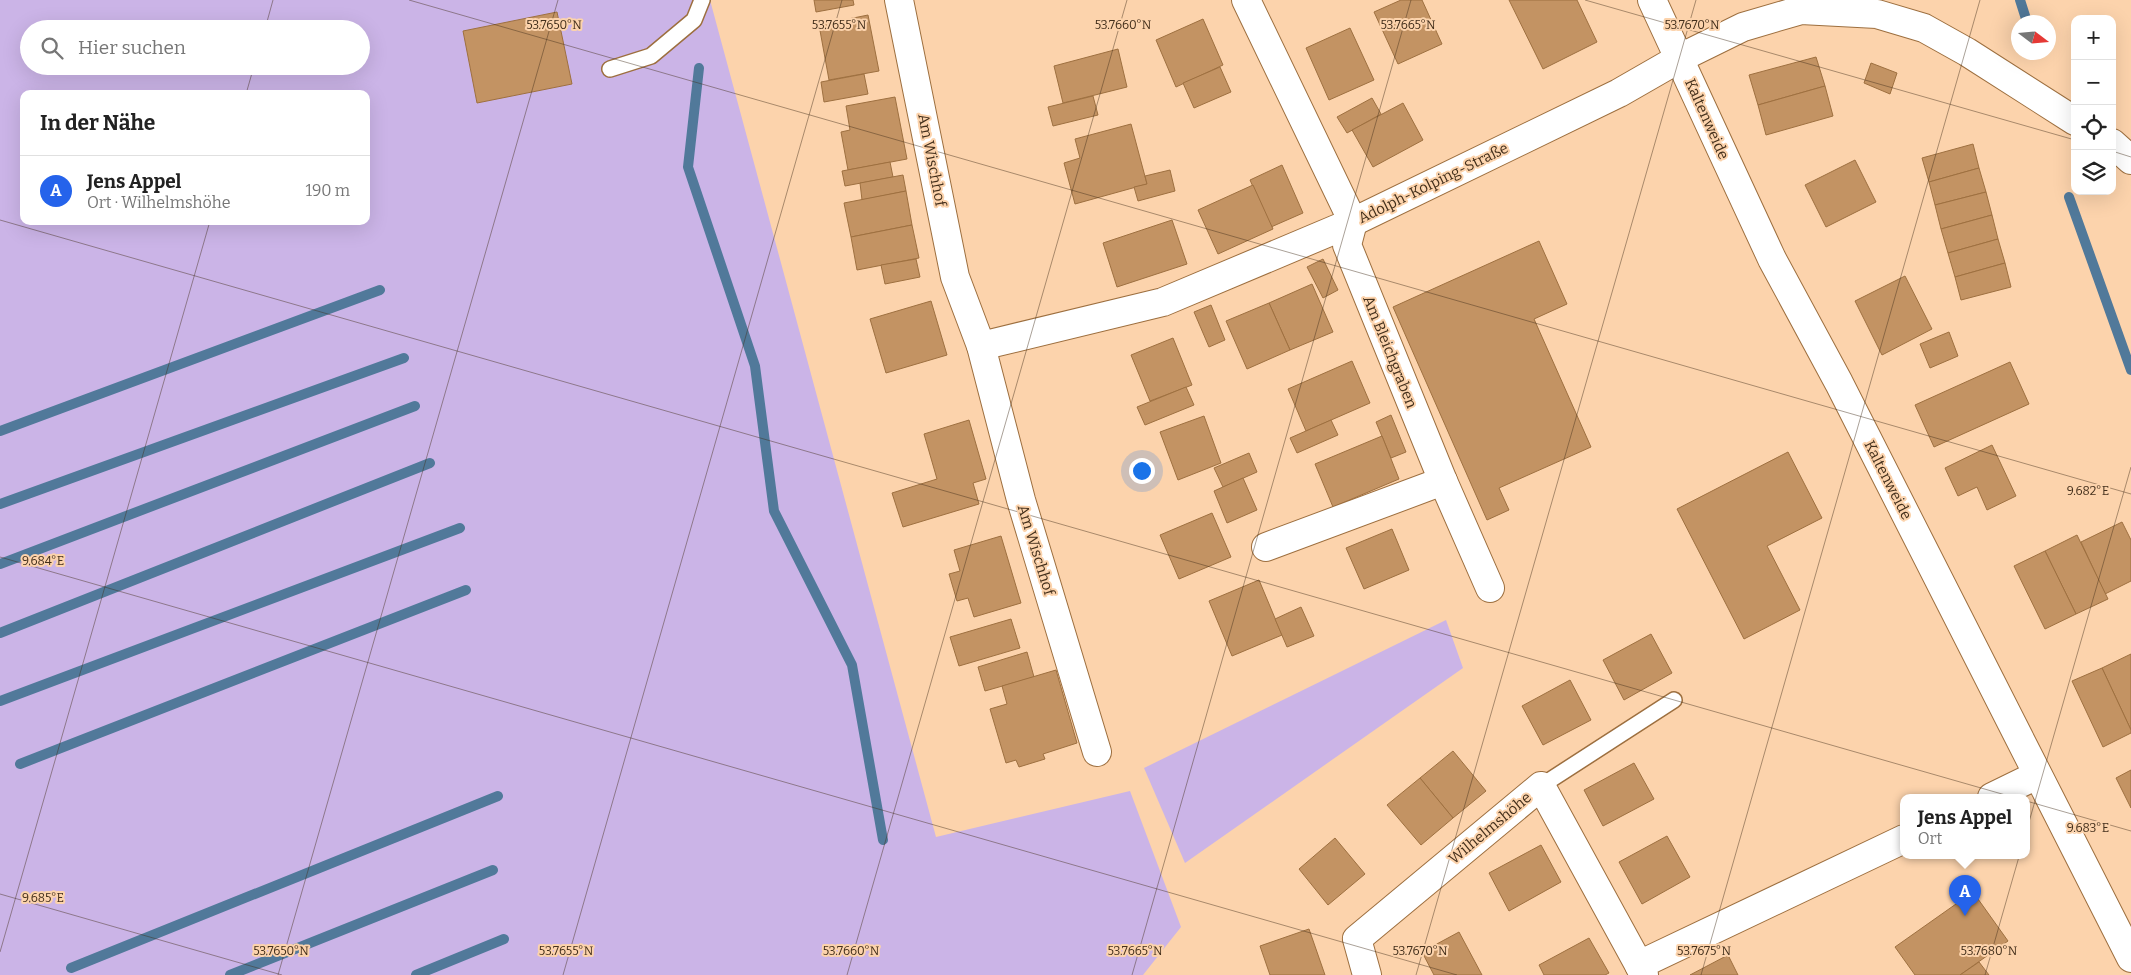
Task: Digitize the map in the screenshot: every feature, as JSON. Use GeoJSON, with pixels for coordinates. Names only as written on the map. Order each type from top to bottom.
{"type":"FeatureCollection","features":[{"type":"Feature","properties":{"kind":"street","name":"Am Wischhof"},"geometry":{"type":"LineString","coordinates":[[899,0],[955,277],[981,346],[1021,500],[1097,752]]}},
{"type":"Feature","properties":{"kind":"street","name":"Adolph-Kolping-Straße"},"geometry":{"type":"LineString","coordinates":[[1246,0],[1353,222],[1619,93],[1680,58],[1743,27],[1801,10],[1877,14],[1924,28],[1967,52],[2071,117]]}},
{"type":"Feature","properties":{"kind":"street","name":"Kaltenweide"},"geometry":{"type":"LineString","coordinates":[[1652,0],[1772,259],[1839,383],[2131,958]]}},
{"type":"Feature","properties":{"kind":"street"},"geometry":{"type":"LineString","coordinates":[[2116,147],[2131,160]]}},
{"type":"Feature","properties":{"kind":"street"},"geometry":{"type":"LineString","coordinates":[[981,346],[1162,302],[1353,222]]}},
{"type":"Feature","properties":{"kind":"street","name":"Am Bleichgraben"},"geometry":{"type":"LineString","coordinates":[[1353,222],[1347,245],[1443,481],[1490,588]]}},
{"type":"Feature","properties":{"kind":"street"},"geometry":{"type":"LineString","coordinates":[[1266,547],[1443,481]]}},
{"type":"Feature","properties":{"kind":"street"},"geometry":{"type":"LineString","coordinates":[[1998,794],[2037,776]]}},
{"type":"Feature","properties":{"kind":"street","name":"Wilhelmshöhe"},"geometry":{"type":"LineString","coordinates":[[1367,975],[1357,938],[1541,786],[1641,970],[1900,841]]}},
{"type":"Feature","properties":{"kind":"lane"},"geometry":{"type":"LineString","coordinates":[[610,69],[651,56],[694,20],[702,0]]}},
{"type":"Feature","properties":{"kind":"lane"},"geometry":{"type":"LineString","coordinates":[[1541,786],[1674,700]]}},
{"type":"Feature","properties":{"kind":"shaded area"},"geometry":{"type":"Polygon","coordinates":[[[0,0],[710,0],[936,837],[1130,791],[1181,927],[1143,975],[0,975],[0,0]]]}},
{"type":"Feature","properties":{"kind":"shaded area"},"geometry":{"type":"Polygon","coordinates":[[[1446,620],[1463,668],[1185,863],[1144,768],[1446,620]]]}},
{"type":"Feature","properties":{"kind":"building"},"geometry":{"type":"Polygon","coordinates":[[[814,0],[853,0],[854,5],[816,12],[814,0]]]}},
{"type":"Feature","properties":{"kind":"building"},"geometry":{"type":"Polygon","coordinates":[[[1401,0],[1422,0],[1442,44],[1398,64],[1374,12],[1401,0]]]}},
{"type":"Feature","properties":{"kind":"building"},"geometry":{"type":"Polygon","coordinates":[[[1509,0],[1577,0],[1597,42],[1543,69],[1509,0]]]}},
{"type":"Feature","properties":{"kind":"building"},"geometry":{"type":"Polygon","coordinates":[[[557,12],[572,84],[477,103],[463,31],[557,12]]]}},
{"type":"Feature","properties":{"kind":"building"},"geometry":{"type":"Polygon","coordinates":[[[868,15],[879,71],[829,80],[819,25],[868,15]]]}},
{"type":"Feature","properties":{"kind":"building"},"geometry":{"type":"Polygon","coordinates":[[[1203,19],[1223,65],[1176,87],[1156,40],[1203,19]]]}},
{"type":"Feature","properties":{"kind":"building"},"geometry":{"type":"Polygon","coordinates":[[[1350,28],[1374,80],[1329,100],[1306,48],[1350,28]]]}},
{"type":"Feature","properties":{"kind":"building"},"geometry":{"type":"Polygon","coordinates":[[[1118,49],[1127,87],[1063,103],[1054,66],[1118,49]]]}},
{"type":"Feature","properties":{"kind":"building"},"geometry":{"type":"Polygon","coordinates":[[[1816,57],[1825,86],[1758,105],[1749,75],[1816,57]]]}},
{"type":"Feature","properties":{"kind":"building"},"geometry":{"type":"Polygon","coordinates":[[[1871,63],[1897,73],[1890,94],[1864,83],[1871,63]]]}},
{"type":"Feature","properties":{"kind":"building"},"geometry":{"type":"Polygon","coordinates":[[[1220,67],[1231,92],[1194,108],[1183,83],[1220,67]]]}},
{"type":"Feature","properties":{"kind":"building"},"geometry":{"type":"Polygon","coordinates":[[[864,74],[868,94],[824,102],[821,82],[864,74]]]}},
{"type":"Feature","properties":{"kind":"building"},"geometry":{"type":"Polygon","coordinates":[[[1825,86],[1833,116],[1766,135],[1758,105],[1825,86]]]}},
{"type":"Feature","properties":{"kind":"building"},"geometry":{"type":"Polygon","coordinates":[[[1093,96],[1098,115],[1053,126],[1048,107],[1093,96]]]}},
{"type":"Feature","properties":{"kind":"building"},"geometry":{"type":"Polygon","coordinates":[[[895,97],[907,159],[848,170],[841,132],[850,130],[846,106],[895,97]]]}},
{"type":"Feature","properties":{"kind":"building"},"geometry":{"type":"Polygon","coordinates":[[[1372,98],[1381,114],[1347,133],[1337,117],[1372,98]]]}},
{"type":"Feature","properties":{"kind":"building"},"geometry":{"type":"Polygon","coordinates":[[[1403,103],[1423,140],[1373,167],[1352,130],[1403,103]]]}},
{"type":"Feature","properties":{"kind":"building"},"geometry":{"type":"Polygon","coordinates":[[[1131,124],[1147,184],[1075,204],[1064,163],[1080,158],[1075,139],[1131,124]]]}},
{"type":"Feature","properties":{"kind":"building"},"geometry":{"type":"Polygon","coordinates":[[[1973,144],[1979,168],[1929,182],[1922,158],[1973,144]]]}},
{"type":"Feature","properties":{"kind":"building"},"geometry":{"type":"Polygon","coordinates":[[[1855,160],[1876,202],[1826,227],[1805,185],[1855,160]]]}},
{"type":"Feature","properties":{"kind":"building"},"geometry":{"type":"Polygon","coordinates":[[[890,162],[893,177],[845,186],[842,171],[890,162]]]}},
{"type":"Feature","properties":{"kind":"building"},"geometry":{"type":"Polygon","coordinates":[[[1282,165],[1303,213],[1271,227],[1250,180],[1282,165]]]}},
{"type":"Feature","properties":{"kind":"building"},"geometry":{"type":"Polygon","coordinates":[[[1979,168],[1986,192],[1935,205],[1929,182],[1979,168]]]}},
{"type":"Feature","properties":{"kind":"building"},"geometry":{"type":"Polygon","coordinates":[[[1170,170],[1175,191],[1138,201],[1134,187],[1147,184],[1145,176],[1170,170]]]}},
{"type":"Feature","properties":{"kind":"building"},"geometry":{"type":"Polygon","coordinates":[[[903,175],[906,191],[862,200],[860,183],[903,175]]]}},
{"type":"Feature","properties":{"kind":"building"},"geometry":{"type":"Polygon","coordinates":[[[1253,185],[1273,229],[1218,254],[1198,210],[1253,185]]]}},
{"type":"Feature","properties":{"kind":"building"},"geometry":{"type":"Polygon","coordinates":[[[906,191],[912,225],[851,237],[844,203],[906,191]]]}},
{"type":"Feature","properties":{"kind":"building"},"geometry":{"type":"Polygon","coordinates":[[[1986,192],[1992,215],[1941,229],[1935,205],[1986,192]]]}},
{"type":"Feature","properties":{"kind":"building"},"geometry":{"type":"Polygon","coordinates":[[[1992,215],[1998,239],[1948,253],[1941,229],[1992,215]]]}},
{"type":"Feature","properties":{"kind":"building"},"geometry":{"type":"Polygon","coordinates":[[[1172,220],[1187,264],[1117,287],[1103,243],[1172,220]]]}},
{"type":"Feature","properties":{"kind":"building"},"geometry":{"type":"Polygon","coordinates":[[[912,225],[919,258],[857,270],[851,237],[912,225]]]}},
{"type":"Feature","properties":{"kind":"building"},"geometry":{"type":"Polygon","coordinates":[[[1998,239],[2005,263],[1955,277],[1948,253],[1998,239]]]}},
{"type":"Feature","properties":{"kind":"building"},"geometry":{"type":"Polygon","coordinates":[[[1539,241],[1567,304],[1534,319],[1591,447],[1499,488],[1509,510],[1487,520],[1393,307],[1539,241]]]}},
{"type":"Feature","properties":{"kind":"building"},"geometry":{"type":"Polygon","coordinates":[[[916,259],[920,277],[885,284],[881,265],[916,259]]]}},
{"type":"Feature","properties":{"kind":"building"},"geometry":{"type":"Polygon","coordinates":[[[1323,259],[1338,290],[1323,298],[1307,267],[1323,259]]]}},
{"type":"Feature","properties":{"kind":"building"},"geometry":{"type":"Polygon","coordinates":[[[2005,263],[2011,287],[1961,300],[1955,277],[2005,263]]]}},
{"type":"Feature","properties":{"kind":"building"},"geometry":{"type":"Polygon","coordinates":[[[1905,276],[1932,329],[1882,355],[1855,301],[1905,276]]]}},
{"type":"Feature","properties":{"kind":"building"},"geometry":{"type":"Polygon","coordinates":[[[1312,284],[1333,332],[1290,350],[1269,303],[1312,284]]]}},
{"type":"Feature","properties":{"kind":"building"},"geometry":{"type":"Polygon","coordinates":[[[931,301],[947,355],[886,373],[870,319],[931,301]]]}},
{"type":"Feature","properties":{"kind":"building"},"geometry":{"type":"Polygon","coordinates":[[[1269,303],[1290,350],[1247,369],[1226,321],[1269,303]]]}},
{"type":"Feature","properties":{"kind":"building"},"geometry":{"type":"Polygon","coordinates":[[[1211,305],[1225,340],[1209,347],[1194,312],[1211,305]]]}},
{"type":"Feature","properties":{"kind":"building"},"geometry":{"type":"Polygon","coordinates":[[[1949,332],[1958,356],[1930,368],[1920,344],[1949,332]]]}},
{"type":"Feature","properties":{"kind":"building"},"geometry":{"type":"Polygon","coordinates":[[[1173,338],[1192,385],[1150,401],[1131,355],[1173,338]]]}},
{"type":"Feature","properties":{"kind":"building"},"geometry":{"type":"Polygon","coordinates":[[[1352,361],[1370,403],[1306,431],[1288,389],[1352,361]]]}},
{"type":"Feature","properties":{"kind":"building"},"geometry":{"type":"Polygon","coordinates":[[[2010,362],[2029,404],[1934,447],[1915,405],[2010,362]]]}},
{"type":"Feature","properties":{"kind":"building"},"geometry":{"type":"Polygon","coordinates":[[[1186,387],[1194,405],[1145,425],[1137,407],[1186,387]]]}},
{"type":"Feature","properties":{"kind":"building"},"geometry":{"type":"Polygon","coordinates":[[[1391,415],[1406,452],[1391,458],[1376,422],[1391,415]]]}},
{"type":"Feature","properties":{"kind":"building"},"geometry":{"type":"Polygon","coordinates":[[[1204,416],[1221,463],[1178,480],[1160,432],[1204,416]]]}},
{"type":"Feature","properties":{"kind":"building"},"geometry":{"type":"Polygon","coordinates":[[[969,420],[986,479],[973,483],[979,504],[903,527],[892,493],[937,479],[924,434],[969,420]]]}},
{"type":"Feature","properties":{"kind":"building"},"geometry":{"type":"Polygon","coordinates":[[[1331,420],[1338,435],[1297,453],[1290,438],[1331,420]]]}},
{"type":"Feature","properties":{"kind":"building"},"geometry":{"type":"Polygon","coordinates":[[[1382,436],[1399,479],[1333,507],[1315,464],[1382,436]]]}},
{"type":"Feature","properties":{"kind":"building"},"geometry":{"type":"Polygon","coordinates":[[[1992,445],[2016,496],[1987,510],[1977,487],[1958,496],[1945,468],[1992,445]]]}},
{"type":"Feature","properties":{"kind":"building"},"geometry":{"type":"Polygon","coordinates":[[[1788,452],[1822,518],[1767,546],[1800,610],[1744,639],[1677,509],[1788,452]]]}},
{"type":"Feature","properties":{"kind":"building"},"geometry":{"type":"Polygon","coordinates":[[[1249,453],[1257,472],[1223,487],[1214,468],[1249,453]]]}},
{"type":"Feature","properties":{"kind":"building"},"geometry":{"type":"Polygon","coordinates":[[[1243,478],[1257,510],[1227,523],[1214,491],[1243,478]]]}},
{"type":"Feature","properties":{"kind":"building"},"geometry":{"type":"Polygon","coordinates":[[[1212,513],[1231,557],[1179,579],[1160,535],[1212,513]]]}},
{"type":"Feature","properties":{"kind":"building"},"geometry":{"type":"Polygon","coordinates":[[[2122,522],[2131,540],[2131,581],[2105,594],[2081,542],[2122,522]]]}},
{"type":"Feature","properties":{"kind":"building"},"geometry":{"type":"Polygon","coordinates":[[[1392,529],[1409,570],[1364,589],[1346,548],[1392,529]]]}},
{"type":"Feature","properties":{"kind":"building"},"geometry":{"type":"Polygon","coordinates":[[[2077,535],[2108,599],[2076,614],[2045,551],[2077,535]]]}},
{"type":"Feature","properties":{"kind":"building"},"geometry":{"type":"Polygon","coordinates":[[[1001,536],[1021,603],[974,617],[968,598],[957,601],[949,574],[960,571],[954,550],[1001,536]]]}},
{"type":"Feature","properties":{"kind":"building"},"geometry":{"type":"Polygon","coordinates":[[[2045,551],[2076,614],[2045,629],[2014,566],[2045,551]]]}},
{"type":"Feature","properties":{"kind":"building"},"geometry":{"type":"Polygon","coordinates":[[[1259,580],[1282,635],[1232,656],[1209,601],[1259,580]]]}},
{"type":"Feature","properties":{"kind":"building"},"geometry":{"type":"Polygon","coordinates":[[[1301,607],[1314,636],[1287,647],[1275,619],[1301,607]]]}},
{"type":"Feature","properties":{"kind":"building"},"geometry":{"type":"Polygon","coordinates":[[[1011,619],[1020,648],[959,666],[950,637],[1011,619]]]}},
{"type":"Feature","properties":{"kind":"building"},"geometry":{"type":"Polygon","coordinates":[[[1651,634],[1672,673],[1624,700],[1603,660],[1651,634]]]}},
{"type":"Feature","properties":{"kind":"building"},"geometry":{"type":"Polygon","coordinates":[[[1027,652],[1034,677],[985,691],[978,667],[1027,652]]]}},
{"type":"Feature","properties":{"kind":"building"},"geometry":{"type":"Polygon","coordinates":[[[2131,654],[2131,730],[2102,668],[2131,654]]]}},
{"type":"Feature","properties":{"kind":"building"},"geometry":{"type":"Polygon","coordinates":[[[2102,668],[2131,730],[2131,733],[2103,747],[2072,681],[2102,668]]]}},
{"type":"Feature","properties":{"kind":"building"},"geometry":{"type":"Polygon","coordinates":[[[1056,670],[1077,743],[1043,754],[1045,759],[1019,767],[1016,760],[1006,763],[990,709],[1007,704],[1002,686],[1056,670]]]}},
{"type":"Feature","properties":{"kind":"building"},"geometry":{"type":"Polygon","coordinates":[[[1570,680],[1591,720],[1543,745],[1522,706],[1570,680]]]}},
{"type":"Feature","properties":{"kind":"building"},"geometry":{"type":"Polygon","coordinates":[[[1453,751],[1486,791],[1453,818],[1420,778],[1453,751]]]}},
{"type":"Feature","properties":{"kind":"building"},"geometry":{"type":"Polygon","coordinates":[[[1634,763],[1654,799],[1603,826],[1584,790],[1634,763]]]}},
{"type":"Feature","properties":{"kind":"building"},"geometry":{"type":"Polygon","coordinates":[[[2131,770],[2131,808],[2116,778],[2131,770]]]}},
{"type":"Feature","properties":{"kind":"building"},"geometry":{"type":"Polygon","coordinates":[[[1420,778],[1453,818],[1421,845],[1387,805],[1420,778]]]}},
{"type":"Feature","properties":{"kind":"building"},"geometry":{"type":"Polygon","coordinates":[[[1667,836],[1690,877],[1642,904],[1619,862],[1667,836]]]}},
{"type":"Feature","properties":{"kind":"building"},"geometry":{"type":"Polygon","coordinates":[[[1335,838],[1365,874],[1328,905],[1299,869],[1335,838]]]}},
{"type":"Feature","properties":{"kind":"building"},"geometry":{"type":"Polygon","coordinates":[[[1541,845],[1561,882],[1509,911],[1489,873],[1541,845]]]}},
{"type":"Feature","properties":{"kind":"building"},"geometry":{"type":"Polygon","coordinates":[[[1973,892],[2008,941],[1960,975],[1915,975],[1895,947],[1973,892]]]}},
{"type":"Feature","properties":{"kind":"building"},"geometry":{"type":"Polygon","coordinates":[[[1309,929],[1325,975],[1270,975],[1260,946],[1309,929]]]}},
{"type":"Feature","properties":{"kind":"building"},"geometry":{"type":"Polygon","coordinates":[[[1459,932],[1482,975],[1434,975],[1422,952],[1459,932]]]}},
{"type":"Feature","properties":{"kind":"building"},"geometry":{"type":"Polygon","coordinates":[[[1589,938],[1609,973],[1605,975],[1544,975],[1539,965],[1589,938]]]}},
{"type":"Feature","properties":{"kind":"building"},"geometry":{"type":"Polygon","coordinates":[[[1728,955],[1738,975],[1690,975],[1728,955]]]}},
{"type":"Feature","properties":{"kind":"building"},"geometry":{"type":"Polygon","coordinates":[[[1979,962],[1989,975],[1960,975],[1979,962]]]}},
{"type":"Feature","properties":{"kind":"waterway"},"geometry":{"type":"LineString","coordinates":[[2020,0],[2025,15]]}},
{"type":"Feature","properties":{"kind":"waterway"},"geometry":{"type":"LineString","coordinates":[[699,68],[688,167],[755,366],[774,511],[852,665],[883,840]]}},
{"type":"Feature","properties":{"kind":"waterway"},"geometry":{"type":"LineString","coordinates":[[2069,197],[2131,370]]}},
{"type":"Feature","properties":{"kind":"waterway"},"geometry":{"type":"LineString","coordinates":[[0,431],[380,290]]}},
{"type":"Feature","properties":{"kind":"waterway"},"geometry":{"type":"LineString","coordinates":[[0,504],[404,358]]}},
{"type":"Feature","properties":{"kind":"waterway"},"geometry":{"type":"LineString","coordinates":[[0,564],[415,406]]}},
{"type":"Feature","properties":{"kind":"waterway"},"geometry":{"type":"LineString","coordinates":[[0,633],[430,463]]}},
{"type":"Feature","properties":{"kind":"waterway"},"geometry":{"type":"LineString","coordinates":[[0,701],[460,528]]}},
{"type":"Feature","properties":{"kind":"waterway"},"geometry":{"type":"LineString","coordinates":[[20,764],[466,590]]}},
{"type":"Feature","properties":{"kind":"waterway"},"geometry":{"type":"LineString","coordinates":[[71,968],[498,796]]}},
{"type":"Feature","properties":{"kind":"waterway"},"geometry":{"type":"LineString","coordinates":[[230,975],[493,870]]}},
{"type":"Feature","properties":{"kind":"waterway"},"geometry":{"type":"LineString","coordinates":[[416,975],[504,939]]}},
{"type":"Feature","properties":{"kind":"place","name":"Jens Appel"},"geometry":{"type":"Point","coordinates":[1965,916]}}]}
